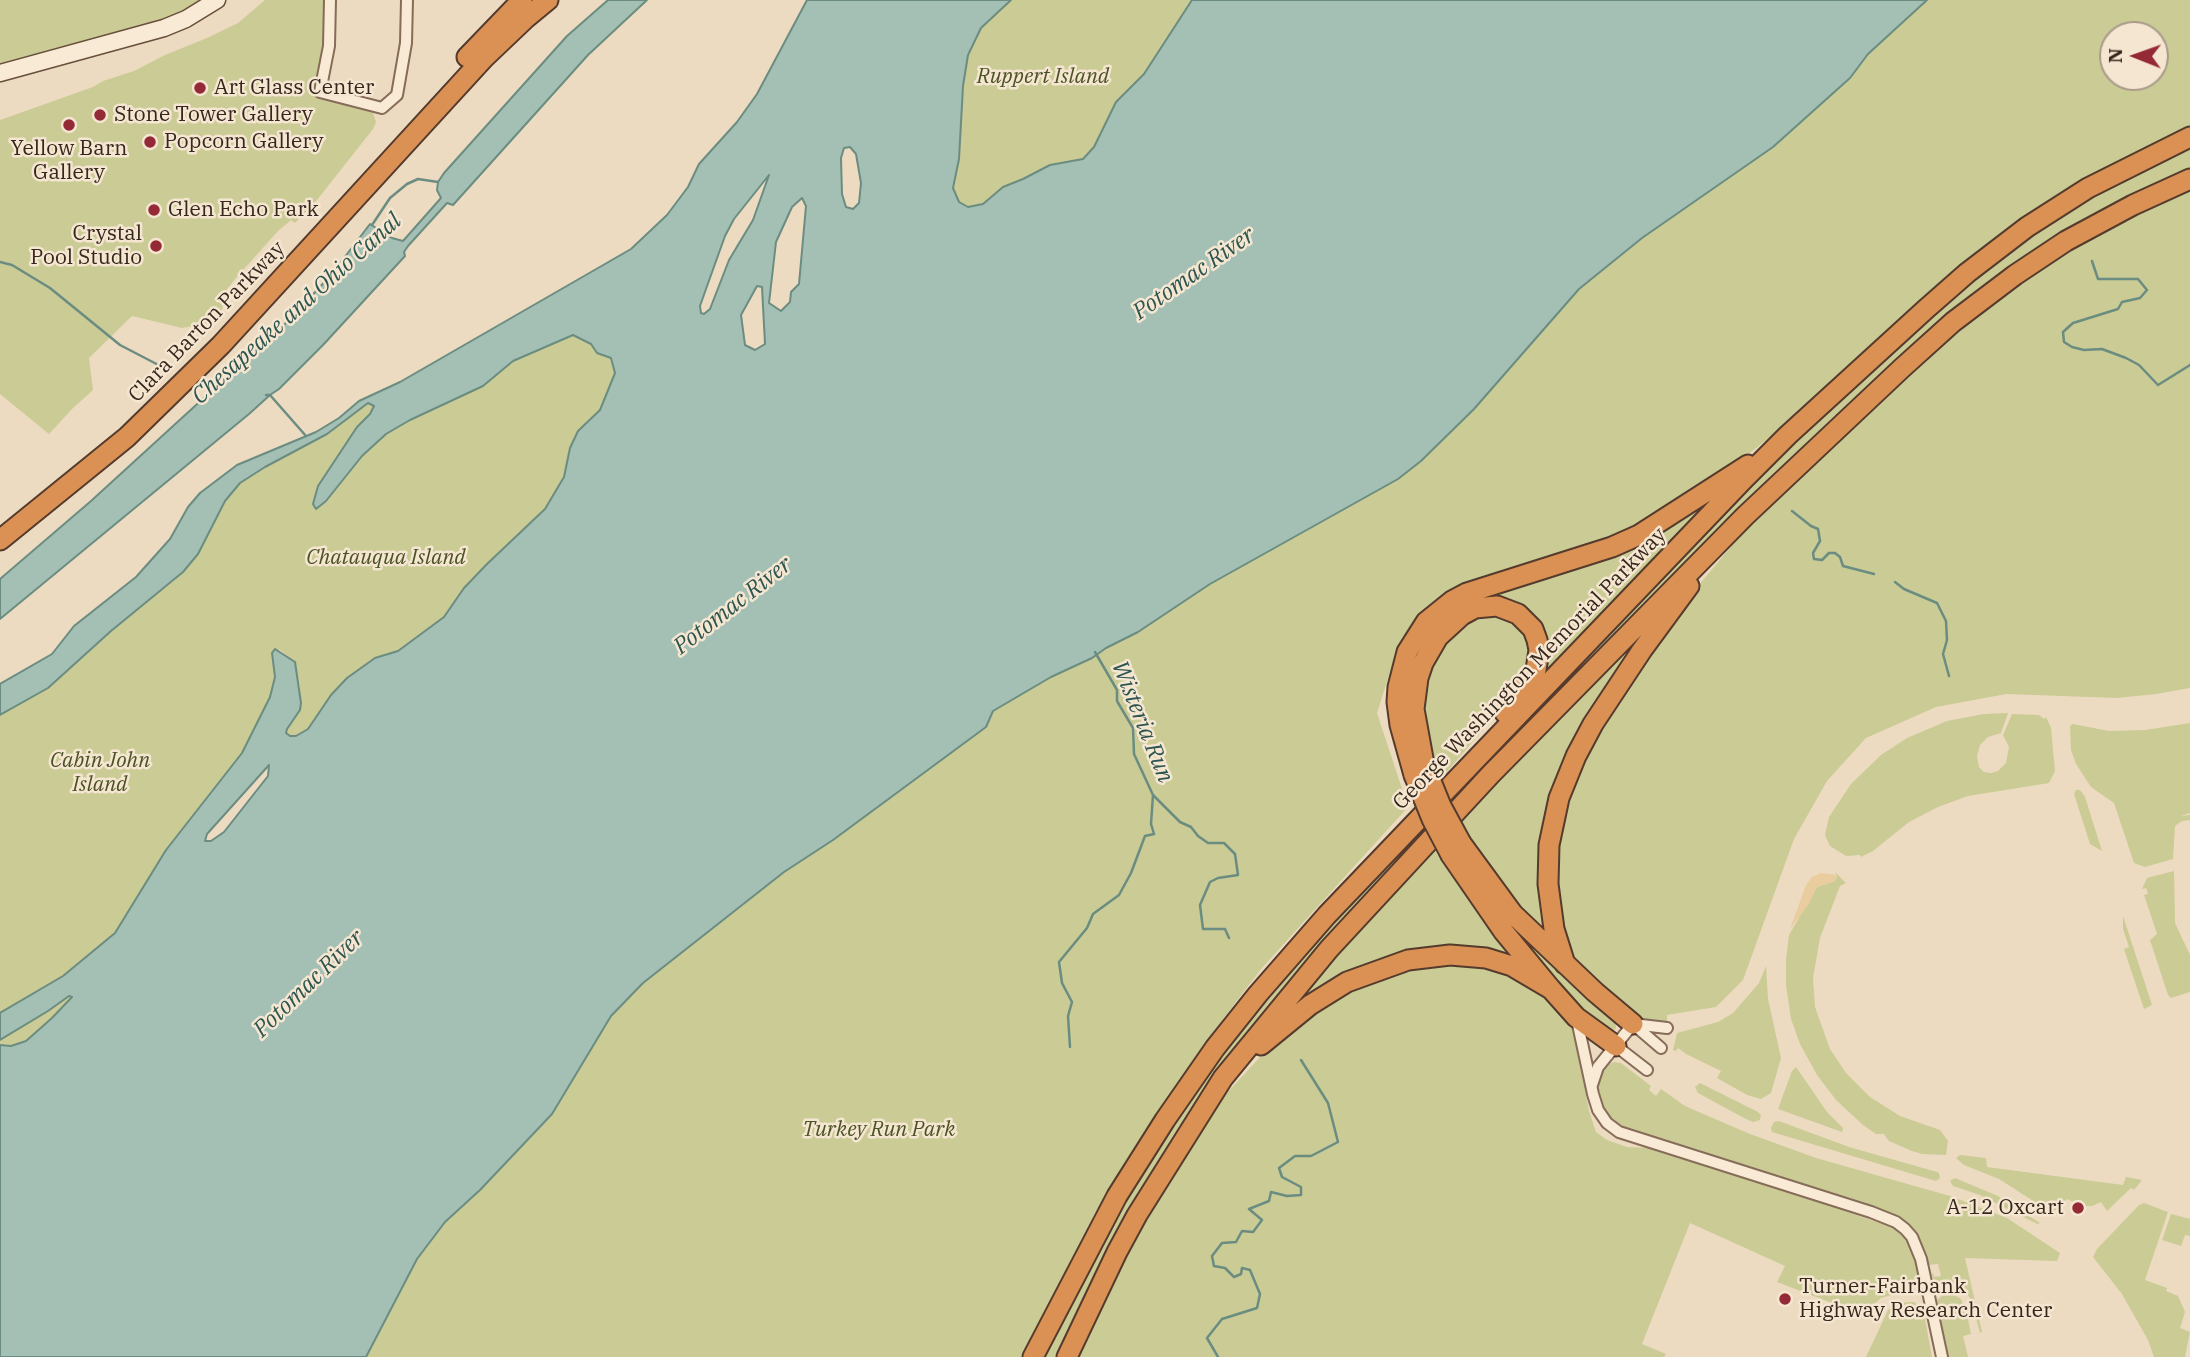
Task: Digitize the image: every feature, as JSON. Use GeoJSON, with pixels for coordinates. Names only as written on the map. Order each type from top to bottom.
{"type":"FeatureCollection","features":[{"type":"Feature","properties":{"kind":"highway","name":"Clara Barton Parkway"},"geometry":{"type":"LineString","coordinates":[[0,524],[104,442],[194,358],[467,58],[524,9],[548,0]]}},
{"type":"Feature","properties":{"kind":"highway","name":"Clara Barton Parkway"},"geometry":{"type":"LineString","coordinates":[[0,540],[136,428],[221,345],[485,58],[524,9]]}},
{"type":"Feature","properties":{"kind":"highway"},"geometry":{"type":"LineString","coordinates":[[475,81],[524,9]]}},
{"type":"Feature","properties":{"kind":"highway"},"geometry":{"type":"LineString","coordinates":[[402,146],[427,130]]}},
{"type":"Feature","properties":{"kind":"highway","name":"George Washington Memorial Parkway"},"geometry":{"type":"LineString","coordinates":[[1033,1357],[1117,1196],[1164,1120],[1215,1048],[1327,915],[1451,784],[1767,456],[1926,309],[1994,251],[2027,227],[2088,188],[2190,137]]}},
{"type":"Feature","properties":{"kind":"highway"},"geometry":{"type":"LineString","coordinates":[[1067,1357],[1105,1275],[1137,1215],[1223,1078],[1296,986],[1391,881],[1569,694],[1745,516],[1902,368],[1984,297],[2066,241],[2133,205],[2190,179]]}},
{"type":"Feature","properties":{"kind":"highway"},"geometry":{"type":"LineString","coordinates":[[1616,1046],[1576,1017],[1504,932],[1456,849],[1419,770],[1400,724],[1398,687],[1407,652],[1426,622],[1452,601],[1467,593],[1584,557],[1639,535],[1718,483],[1767,456]]}},
{"type":"Feature","properties":{"kind":"highway"},"geometry":{"type":"LineString","coordinates":[[1565,964],[1554,929],[1548,884],[1553,821],[1566,776],[1593,724],[1642,650],[1745,516]]}},
{"type":"Feature","properties":{"kind":"highway"},"geometry":{"type":"LineString","coordinates":[[1419,770],[1415,693],[1420,671],[1430,650],[1450,625],[1475,608],[1497,606],[1518,614],[1533,629],[1537,640],[1539,650],[1536,670],[1451,784]]}},
{"type":"Feature","properties":{"kind":"highway"},"geometry":{"type":"LineString","coordinates":[[1456,849],[1513,914],[1633,1024]]}},
{"type":"Feature","properties":{"kind":"highway"},"geometry":{"type":"LineString","coordinates":[[1223,1078],[1310,1005],[1347,982],[1389,965],[1438,956],[1468,955],[1512,966],[1551,989]]}},
{"type":"Feature","properties":{"kind":"main road"},"geometry":{"type":"LineString","coordinates":[[0,73],[164,28],[187,19],[217,0]]}},
{"type":"Feature","properties":{"kind":"street"},"geometry":{"type":"LineString","coordinates":[[330,0],[329,46],[320,92],[382,108],[397,95],[406,43],[407,0]]}},
{"type":"Feature","properties":{"kind":"street"},"geometry":{"type":"LineString","coordinates":[[1576,1017],[1591,1088],[1602,1116],[1613,1128],[1628,1136],[1871,1212],[1905,1228],[1921,1259],[1942,1357]]}},
{"type":"Feature","properties":{"kind":"street"},"geometry":{"type":"LineString","coordinates":[[1633,1024],[1667,1028]]}},
{"type":"Feature","properties":{"kind":"street"},"geometry":{"type":"LineString","coordinates":[[1591,1088],[1598,1067],[1633,1024]]}},
{"type":"Feature","properties":{"kind":"street"},"geometry":{"type":"LineString","coordinates":[[1633,1024],[1661,1048]]}},
{"type":"Feature","properties":{"kind":"street"},"geometry":{"type":"LineString","coordinates":[[1616,1046],[1647,1070]]}},
{"type":"Feature","properties":{"kind":"green space"},"geometry":{"type":"Polygon","coordinates":[[[0,0],[217,0],[186,19],[0,73],[0,0]]]}},
{"type":"Feature","properties":{"kind":"green space","name":"Glen Echo Park"},"geometry":{"type":"Polygon","coordinates":[[[265,0],[326,0],[324,47],[314,94],[373,113],[376,122],[373,129],[317,200],[295,223],[291,220],[278,231],[235,279],[227,289],[219,321],[182,328],[132,316],[89,358],[93,390],[49,434],[0,394],[0,120],[134,71],[207,38],[238,23],[265,0]]]}},
{"type":"Feature","properties":{"kind":"green space","name":"Ruppert Island"},"geometry":{"type":"Polygon","coordinates":[[[1011,0],[1192,0],[1144,74],[1116,102],[1094,148],[1083,159],[1003,187],[983,204],[968,207],[959,202],[953,188],[959,159],[963,86],[968,55],[981,28],[1011,0]]]}},
{"type":"Feature","properties":{"kind":"green space","name":"Turkey Run Park"},"geometry":{"type":"Polygon","coordinates":[[[1926,0],[2190,0],[2190,133],[2094,180],[1755,449],[1685,501],[1634,533],[1491,578],[1405,643],[1390,672],[1377,713],[1408,807],[1262,968],[1209,1037],[1095,1213],[1023,1357],[366,1357],[417,1259],[445,1222],[480,1190],[552,1114],[611,1016],[643,983],[784,872],[833,840],[986,727],[992,711],[1138,632],[1210,584],[1398,479],[1421,461],[1474,409],[1579,289],[1642,238],[1773,147],[1850,78],[1868,54],[1926,0]]]}},
{"type":"Feature","properties":{"kind":"green space"},"geometry":{"type":"Polygon","coordinates":[[[2190,145],[2190,174],[1946,322],[1262,1021],[1061,1357],[1040,1357],[1098,1239],[1211,1062],[1362,888],[1807,426],[2014,242],[2074,204],[2190,145]]]}},
{"type":"Feature","properties":{"kind":"green space"},"geometry":{"type":"Polygon","coordinates":[[[2190,185],[2190,688],[2117,698],[2006,694],[1936,707],[1866,738],[1827,781],[1794,839],[1743,980],[1716,1007],[1667,1015],[1667,1023],[1645,1019],[1627,1011],[1569,960],[1560,937],[1554,840],[1581,758],[1683,604],[1744,531],[1835,440],[1928,353],[2007,287],[2102,228],[2190,185]]]}},
{"type":"Feature","properties":{"kind":"green space"},"geometry":{"type":"Polygon","coordinates":[[[573,335],[591,344],[597,353],[611,357],[615,372],[600,410],[578,431],[570,448],[564,477],[545,509],[464,588],[444,617],[398,651],[375,658],[347,678],[331,695],[308,729],[296,736],[286,734],[300,710],[300,688],[295,662],[280,650],[272,653],[275,677],[270,697],[242,753],[166,850],[115,933],[63,976],[0,1013],[0,715],[48,688],[111,631],[175,580],[198,554],[225,501],[240,483],[327,434],[368,403],[374,406],[370,414],[357,427],[318,486],[343,480],[362,456],[386,434],[483,386],[513,361],[573,335]]]}},
{"type":"Feature","properties":{"kind":"green space"},"geometry":{"type":"Polygon","coordinates":[[[1724,488],[1507,718],[1544,653],[1497,603],[1410,663],[1457,604],[1531,579],[1724,488]]]}},
{"type":"Feature","properties":{"kind":"green space"},"geometry":{"type":"Polygon","coordinates":[[[1675,592],[1566,763],[1550,940],[1520,914],[1456,818],[1675,592]]]}},
{"type":"Feature","properties":{"kind":"green space"},"geometry":{"type":"Polygon","coordinates":[[[1509,614],[1534,644],[1532,668],[1520,687],[1439,781],[1420,718],[1428,665],[1454,630],[1470,618],[1509,614]]]}},
{"type":"Feature","properties":{"kind":"green space"},"geometry":{"type":"Polygon","coordinates":[[[2008,713],[2001,733],[1988,737],[1980,745],[1977,756],[1979,767],[1984,772],[1991,773],[1998,771],[2006,763],[2009,747],[2003,735],[2012,714],[2039,715],[2044,719],[2046,717],[2051,728],[2055,771],[2049,783],[1968,796],[1938,807],[1909,822],[1873,851],[1861,857],[1846,856],[1830,846],[1825,835],[1829,817],[1851,784],[1881,755],[1907,738],[1947,721],[1984,714],[2008,713]]]}},
{"type":"Feature","properties":{"kind":"green space"},"geometry":{"type":"Polygon","coordinates":[[[2190,723],[2190,813],[2181,816],[2190,815],[2190,820],[2175,826],[2173,859],[2145,867],[2134,863],[2114,803],[2091,787],[2076,764],[2071,750],[2070,726],[2073,724],[2109,731],[2145,730],[2190,723]]]}},
{"type":"Feature","properties":{"kind":"green space"},"geometry":{"type":"Polygon","coordinates":[[[2076,790],[2080,790],[2085,797],[2102,851],[2090,844],[2074,794],[2076,790]]]}},
{"type":"Feature","properties":{"kind":"green space"},"geometry":{"type":"Polygon","coordinates":[[[1435,839],[1527,969],[1455,949],[1282,1017],[1435,839]]]}},
{"type":"Feature","properties":{"kind":"green space"},"geometry":{"type":"Polygon","coordinates":[[[1459,850],[1616,1019],[1613,1032],[1608,1033],[1546,976],[1459,850]]]}},
{"type":"Feature","properties":{"kind":"green space"},"geometry":{"type":"Polygon","coordinates":[[[2174,871],[2175,923],[2190,955],[2190,992],[2171,998],[2150,940],[2157,934],[2144,895],[2148,894],[2146,888],[2142,889],[2147,878],[2174,871]]]}},
{"type":"Feature","properties":{"kind":"green space"},"geometry":{"type":"Polygon","coordinates":[[[1835,872],[1846,883],[1840,886],[1820,938],[1813,978],[1815,1007],[1830,1049],[1846,1073],[1870,1097],[1900,1116],[1940,1130],[1948,1141],[1946,1155],[1912,1151],[1863,1125],[1836,1100],[1817,1075],[1800,1044],[1791,1019],[1786,985],[1789,935],[1817,887],[1835,881],[1835,872]]]}},
{"type":"Feature","properties":{"kind":"green space"},"geometry":{"type":"Polygon","coordinates":[[[2123,916],[2152,1005],[2144,1009],[2124,949],[2129,947],[2123,929],[2123,916]]]}},
{"type":"Feature","properties":{"kind":"green space"},"geometry":{"type":"Polygon","coordinates":[[[1469,960],[1534,984],[1568,1016],[1577,1041],[1589,1111],[1596,1132],[1607,1140],[1627,1147],[1651,1148],[1749,1178],[1897,1229],[1905,1235],[1913,1250],[1920,1273],[1917,1284],[1905,1291],[1881,1298],[1866,1316],[1777,1282],[1785,1266],[1690,1223],[1642,1344],[1666,1354],[1664,1357],[1075,1357],[1118,1261],[1193,1137],[1224,1096],[1275,1041],[1311,1010],[1392,969],[1469,960]]]}},
{"type":"Feature","properties":{"kind":"green space"},"geometry":{"type":"Polygon","coordinates":[[[1766,966],[1768,999],[1781,1058],[1771,1093],[1761,1099],[1747,1095],[1717,1078],[1721,1071],[1678,1048],[1673,1050],[1677,1033],[1718,1022],[1733,1013],[1759,983],[1766,966]]]}},
{"type":"Feature","properties":{"kind":"green space"},"geometry":{"type":"Polygon","coordinates":[[[69,996],[72,997],[67,1004],[26,1041],[11,1046],[0,1045],[0,1040],[69,996]]]}},
{"type":"Feature","properties":{"kind":"green space"},"geometry":{"type":"Polygon","coordinates":[[[1614,1062],[1621,1063],[1651,1086],[1649,1090],[1656,1096],[1661,1089],[1685,1106],[1750,1134],[1816,1158],[1950,1196],[2007,1218],[2060,1253],[2057,1261],[1965,1258],[1982,1332],[1980,1333],[1971,1299],[1959,1285],[1934,1280],[1931,1271],[1935,1277],[1941,1276],[1938,1264],[1928,1265],[1918,1237],[1909,1226],[1658,1141],[1616,1124],[1602,1111],[1596,1082],[1599,1072],[1614,1062]]]}},
{"type":"Feature","properties":{"kind":"green space"},"geometry":{"type":"Polygon","coordinates":[[[1796,1067],[1827,1112],[1843,1128],[1842,1132],[1778,1109],[1792,1071],[1796,1067]]]}},
{"type":"Feature","properties":{"kind":"green space"},"geometry":{"type":"Polygon","coordinates":[[[1700,1083],[1758,1112],[1761,1115],[1760,1120],[1753,1122],[1698,1093],[1695,1087],[1700,1083]]]}},
{"type":"Feature","properties":{"kind":"green space"},"geometry":{"type":"Polygon","coordinates":[[[1779,1121],[1849,1147],[1937,1172],[1940,1178],[1936,1181],[1772,1132],[1774,1122],[1779,1121]]]}},
{"type":"Feature","properties":{"kind":"green space"},"geometry":{"type":"Polygon","coordinates":[[[1960,1155],[1986,1158],[1987,1167],[2123,1185],[2126,1177],[2142,1180],[2134,1190],[2131,1188],[2107,1211],[2101,1202],[2083,1206],[2067,1199],[2052,1213],[1999,1179],[1964,1165],[1956,1158],[1960,1155]]]}},
{"type":"Feature","properties":{"kind":"green space"},"geometry":{"type":"Polygon","coordinates":[[[1955,1178],[1998,1196],[2040,1223],[2037,1224],[1980,1195],[1953,1186],[1950,1181],[1955,1178]]]}},
{"type":"Feature","properties":{"kind":"green space"},"geometry":{"type":"Polygon","coordinates":[[[2144,1203],[2168,1212],[2145,1280],[2167,1288],[2166,1291],[2178,1296],[2185,1312],[2180,1328],[2190,1332],[2185,1357],[2154,1357],[2148,1340],[2122,1294],[2093,1257],[2097,1249],[2144,1203]]]}},
{"type":"Feature","properties":{"kind":"green space"},"geometry":{"type":"Polygon","coordinates":[[[2171,1214],[2190,1219],[2190,1236],[2185,1235],[2181,1246],[2162,1240],[2171,1214]]]}},
{"type":"Feature","properties":{"kind":"green space"},"geometry":{"type":"Polygon","coordinates":[[[1948,1291],[1961,1299],[1968,1319],[1971,1334],[1963,1336],[1968,1357],[1945,1357],[1937,1300],[1948,1291]]]}},
{"type":"Feature","properties":{"kind":"green space"},"geometry":{"type":"Polygon","coordinates":[[[1914,1302],[1923,1309],[1932,1357],[1866,1357],[1888,1310],[1897,1304],[1914,1302]]]}},
{"type":"Feature","properties":{"kind":"sand"},"geometry":{"type":"Polygon","coordinates":[[[1821,873],[1837,875],[1835,881],[1817,887],[1809,904],[1790,929],[1806,885],[1812,877],[1821,873]]]}},
{"type":"Feature","properties":{"kind":"water","name":"Chesapeake and Ohio Canal"},"geometry":{"type":"Polygon","coordinates":[[[608,0],[647,0],[588,55],[453,205],[447,203],[408,246],[404,252],[405,256],[279,389],[0,619],[0,579],[91,501],[288,321],[331,275],[370,224],[392,238],[403,241],[441,198],[437,190],[438,182],[444,173],[567,36],[608,0]]]}},
{"type":"Feature","properties":{"kind":"water","name":"Potomac River"},"geometry":{"type":"Polygon","coordinates":[[[807,0],[1011,0],[981,28],[968,55],[963,86],[959,159],[953,188],[959,202],[968,207],[983,204],[1003,187],[1050,165],[1083,159],[1094,147],[1116,102],[1144,74],[1192,0],[1927,0],[1868,54],[1850,78],[1773,147],[1642,238],[1579,289],[1474,409],[1421,461],[1398,479],[1210,584],[1138,632],[1051,677],[993,711],[986,727],[833,840],[784,872],[643,983],[611,1016],[552,1114],[480,1190],[445,1222],[417,1259],[366,1357],[0,1357],[0,1045],[11,1046],[26,1041],[72,997],[69,996],[0,1040],[0,1013],[63,976],[115,933],[166,850],[242,753],[270,697],[275,677],[272,653],[275,649],[295,662],[301,703],[300,710],[286,733],[296,736],[308,729],[331,695],[347,678],[375,658],[398,651],[444,617],[464,588],[545,509],[564,477],[570,448],[578,431],[600,410],[615,373],[611,358],[597,353],[591,344],[573,335],[513,361],[483,386],[386,434],[362,456],[326,501],[316,509],[313,504],[318,486],[357,427],[370,414],[374,406],[368,403],[327,434],[240,483],[225,501],[198,554],[183,572],[111,631],[48,688],[0,715],[0,684],[52,654],[74,626],[136,577],[170,539],[188,507],[200,493],[237,465],[316,432],[359,401],[400,382],[631,249],[667,215],[688,187],[699,164],[737,122],[757,94],[807,0]],[[850,147],[844,148],[841,158],[842,194],[846,207],[853,209],[859,203],[861,183],[856,154],[850,147]],[[769,175],[734,219],[725,236],[700,306],[701,313],[704,314],[710,309],[729,260],[753,220],[769,175]],[[802,198],[792,207],[776,242],[769,303],[781,311],[790,302],[791,292],[799,284],[806,206],[802,198]],[[757,286],[741,315],[745,345],[755,350],[765,344],[762,287],[757,286]],[[269,765],[207,834],[205,841],[211,841],[224,832],[268,776],[269,765]]]}},
{"type":"Feature","properties":{"kind":"waterway"},"geometry":{"type":"LineString","coordinates":[[372,225],[390,198],[407,184],[418,179],[438,182]]}},
{"type":"Feature","properties":{"kind":"waterway"},"geometry":{"type":"LineString","coordinates":[[2092,261],[2098,279],[2138,279],[2147,290],[2140,298],[2122,302],[2118,309],[2073,323],[2063,332],[2064,342],[2072,347],[2084,350],[2102,349],[2126,358],[2139,365],[2158,385],[2190,365]]}},
{"type":"Feature","properties":{"kind":"waterway"},"geometry":{"type":"LineString","coordinates":[[0,262],[12,265],[50,288],[120,345],[170,371]]}},
{"type":"Feature","properties":{"kind":"waterway"},"geometry":{"type":"LineString","coordinates":[[205,385],[218,390]]}},
{"type":"Feature","properties":{"kind":"waterway"},"geometry":{"type":"LineString","coordinates":[[266,395],[270,395],[306,436]]}},
{"type":"Feature","properties":{"kind":"waterway"},"geometry":{"type":"LineString","coordinates":[[1792,511],[1818,529],[1820,541],[1813,553],[1814,559],[1822,560],[1829,553],[1835,553],[1840,557],[1843,566],[1874,574]]}},
{"type":"Feature","properties":{"kind":"waterway"},"geometry":{"type":"LineString","coordinates":[[1895,582],[1904,589],[1937,603],[1946,621],[1947,640],[1943,654],[1949,676]]}},
{"type":"Feature","properties":{"kind":"waterway","name":"Wisteria Run"},"geometry":{"type":"LineString","coordinates":[[1095,652],[1117,690],[1117,701],[1133,728],[1134,754],[1153,795],[1198,836],[1208,843],[1224,843],[1235,854],[1238,875],[1210,882],[1200,905],[1203,929],[1225,929],[1229,938]]}},
{"type":"Feature","properties":{"kind":"waterway"},"geometry":{"type":"LineString","coordinates":[[1070,1047],[1068,1016],[1072,1002],[1062,983],[1059,962],[1087,928],[1093,914],[1119,895],[1131,873],[1145,836],[1154,834],[1151,824],[1153,795]]}},
{"type":"Feature","properties":{"kind":"waterway","name":"Wisteria Run"},"geometry":{"type":"LineString","coordinates":[[1218,1357],[1207,1338],[1222,1319],[1257,1308],[1260,1294],[1250,1270],[1242,1268],[1241,1274],[1234,1277],[1225,1268],[1214,1266],[1212,1256],[1222,1243],[1236,1242],[1242,1231],[1253,1232],[1262,1220],[1249,1209],[1269,1201],[1271,1192],[1287,1196],[1301,1195],[1301,1187],[1282,1177],[1279,1168],[1295,1156],[1311,1156],[1338,1142],[1328,1103],[1301,1060]]}},
{"type":"Feature","properties":{"kind":"place","name":"Art Glass Center"},"geometry":{"type":"Point","coordinates":[200,88]}},
{"type":"Feature","properties":{"kind":"place","name":"Stone Tower Gallery"},"geometry":{"type":"Point","coordinates":[100,115]}},
{"type":"Feature","properties":{"kind":"place","name":"Yellow Barn Gallery"},"geometry":{"type":"Point","coordinates":[69,125]}},
{"type":"Feature","properties":{"kind":"place","name":"Popcorn Gallery"},"geometry":{"type":"Point","coordinates":[150,142]}},
{"type":"Feature","properties":{"kind":"place","name":"Glen Echo Park"},"geometry":{"type":"Point","coordinates":[154,210]}},
{"type":"Feature","properties":{"kind":"place","name":"Crystal Pool Studio"},"geometry":{"type":"Point","coordinates":[156,246]}},
{"type":"Feature","properties":{"kind":"place","name":"A-12 Oxcart"},"geometry":{"type":"Point","coordinates":[2078,1208]}},
{"type":"Feature","properties":{"kind":"place","name":"Turner-Fairbank Highway Research Center"},"geometry":{"type":"Point","coordinates":[1785,1299]}},
{"type":"Feature","properties":{"kind":"park label","name":"Chatauqua Island"},"geometry":{"type":"Point","coordinates":[386,558]}},
{"type":"Feature","properties":{"kind":"park label","name":"Cabin John Island"},"geometry":{"type":"Point","coordinates":[100,773]}}]}
